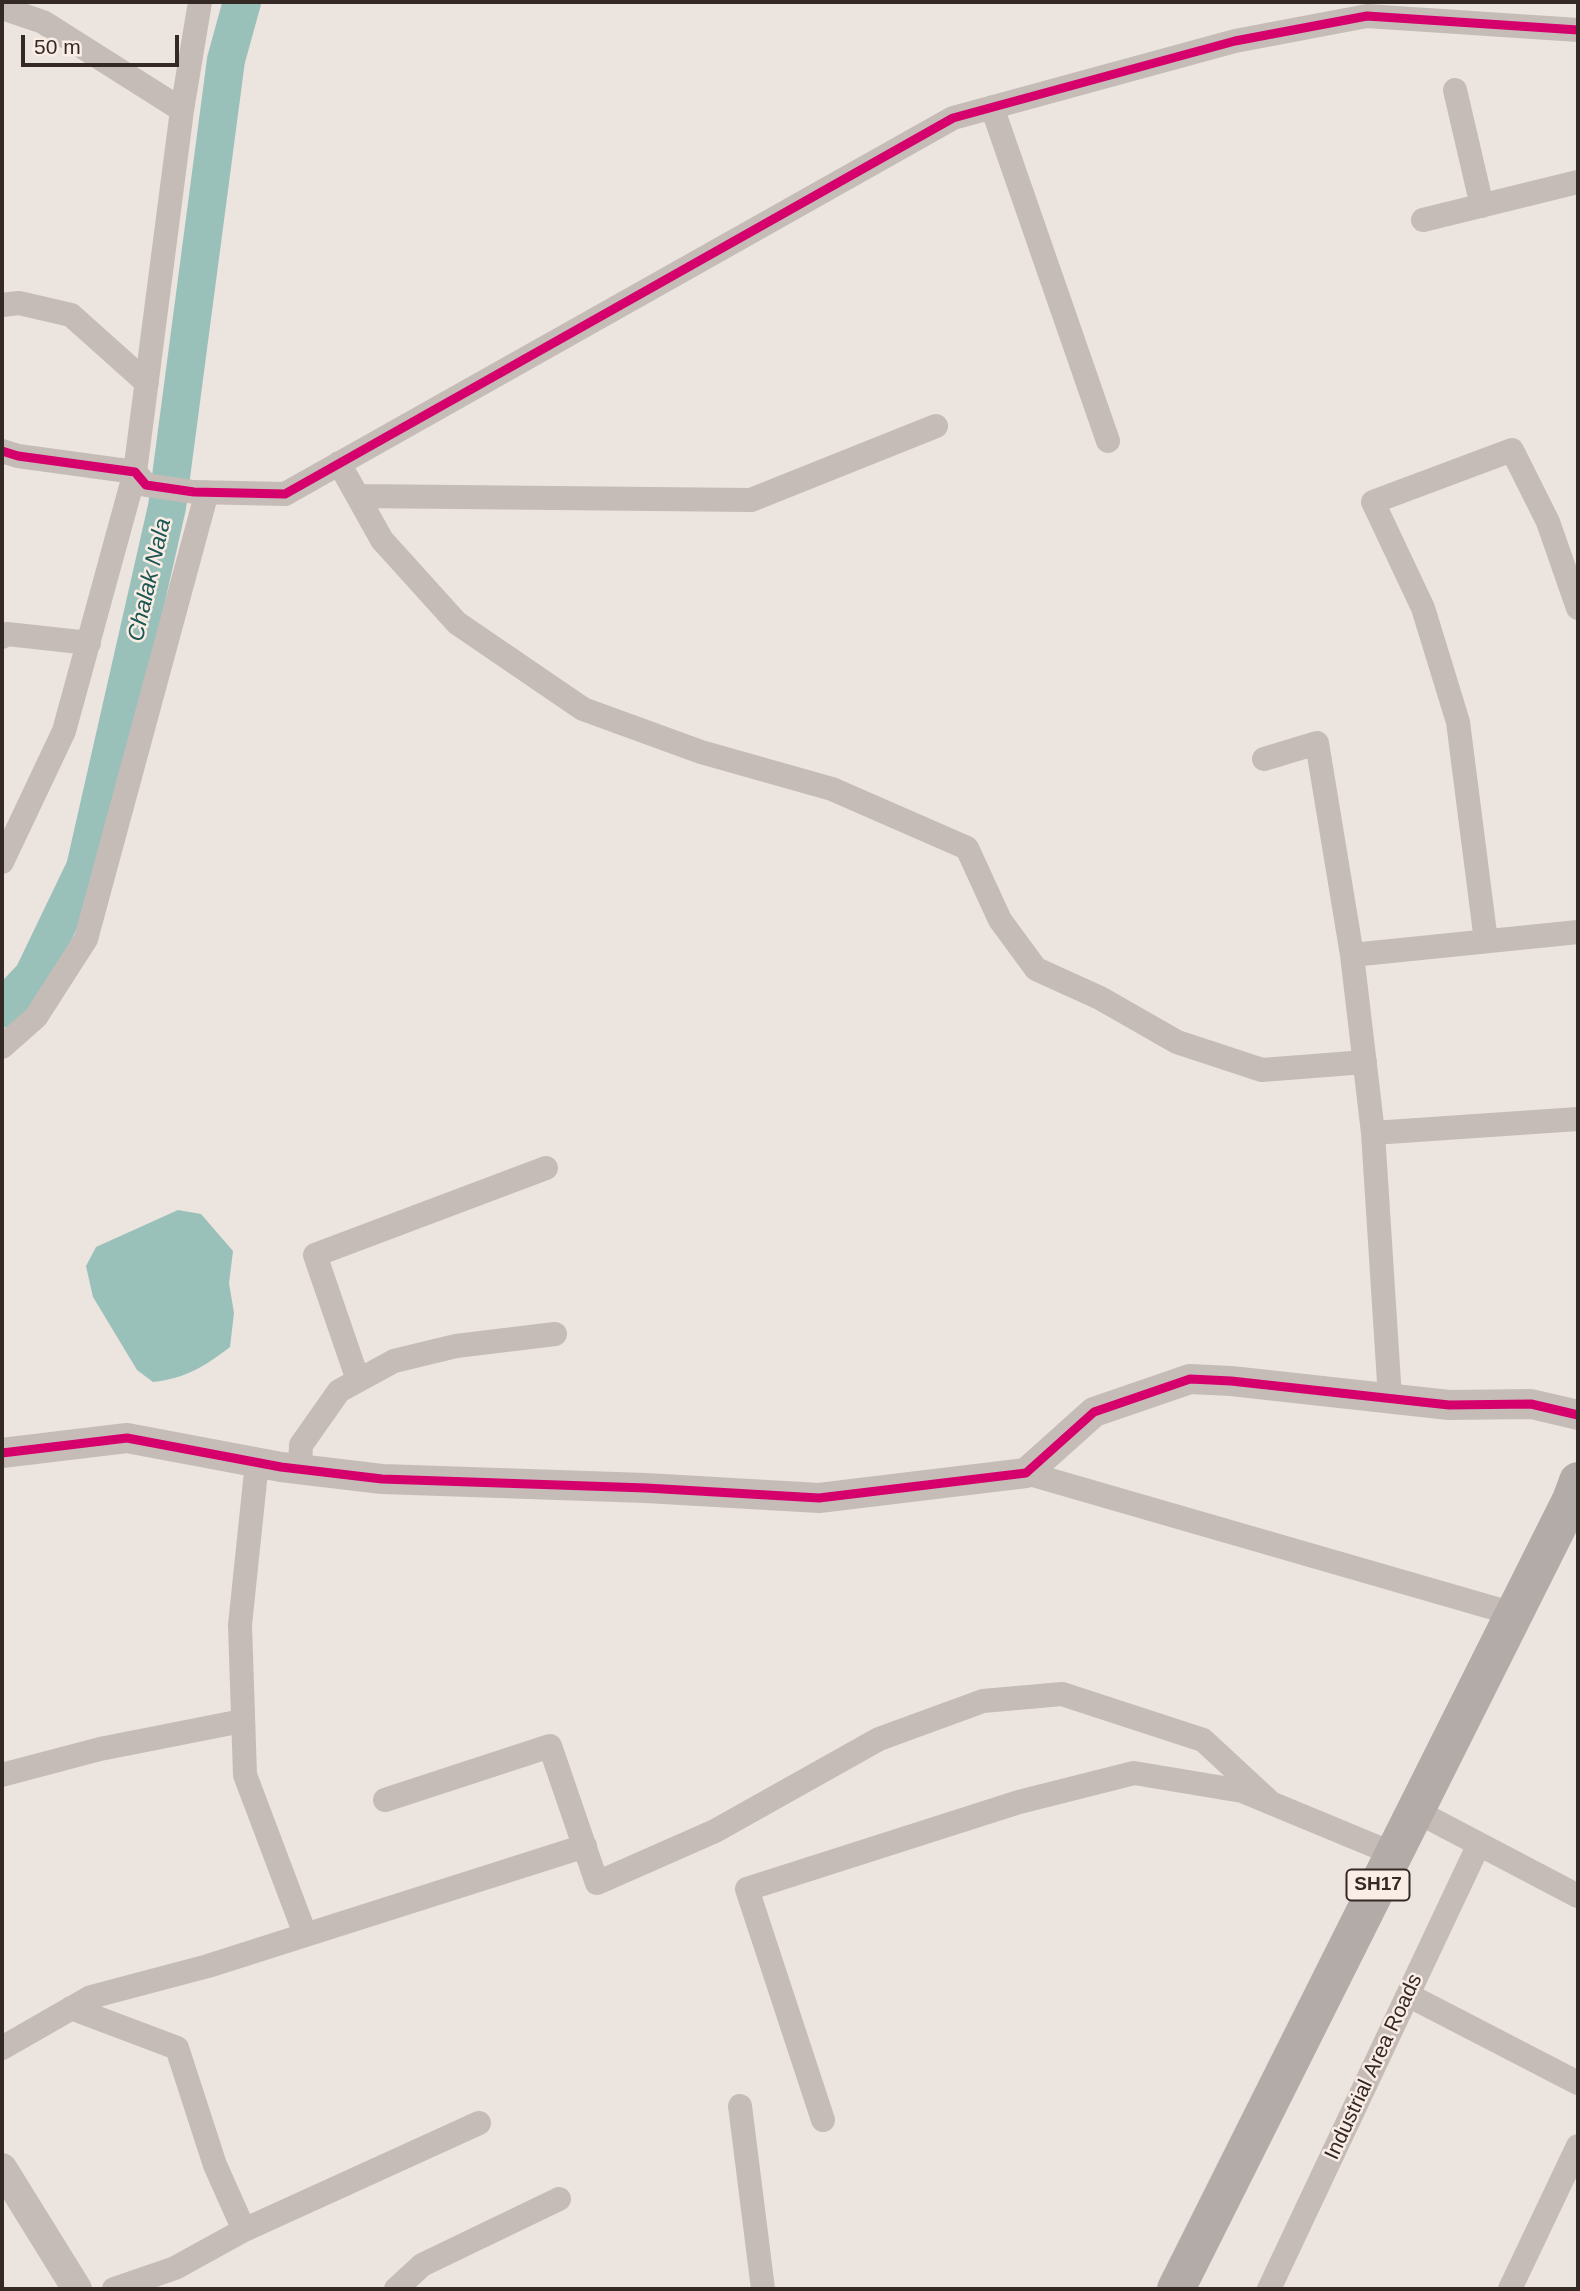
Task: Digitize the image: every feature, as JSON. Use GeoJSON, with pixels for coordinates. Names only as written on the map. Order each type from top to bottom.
{"type":"FeatureCollection","features":[{"type":"Feature","properties":{"kind":"main road","name":"SH17"},"geometry":{"type":"LineString","coordinates":[[1176,2289],[1578,1481]]}},
{"type":"Feature","properties":{"kind":"street"},"geometry":{"type":"LineString","coordinates":[[2,862],[64,731],[140,479],[147,383],[182,110],[200,2]]}},
{"type":"Feature","properties":{"kind":"street"},"geometry":{"type":"LineString","coordinates":[[12,8],[43,22],[182,110]]}},
{"type":"Feature","properties":{"kind":"street"},"geometry":{"type":"LineString","coordinates":[[2,451],[201,492],[285,494],[953,118],[1235,41],[1367,16],[1578,30]]}},
{"type":"Feature","properties":{"kind":"street"},"geometry":{"type":"LineString","coordinates":[[1455,90],[1482,206]]}},
{"type":"Feature","properties":{"kind":"street"},"geometry":{"type":"LineString","coordinates":[[992,107],[1108,441]]}},
{"type":"Feature","properties":{"kind":"street"},"geometry":{"type":"LineString","coordinates":[[1423,220],[1578,182]]}},
{"type":"Feature","properties":{"kind":"street"},"geometry":{"type":"LineString","coordinates":[[2,304],[19,303],[71,315],[147,383]]}},
{"type":"Feature","properties":{"kind":"street"},"geometry":{"type":"LineString","coordinates":[[358,496],[751,500],[936,426]]}},
{"type":"Feature","properties":{"kind":"street"},"geometry":{"type":"LineString","coordinates":[[1486,942],[1458,722],[1423,608],[1373,502],[1512,450],[1548,522],[1578,608]]}},
{"type":"Feature","properties":{"kind":"street"},"geometry":{"type":"LineString","coordinates":[[339,463],[382,540],[457,623],[583,709],[701,752],[832,789],[967,848],[1000,920],[1036,969],[1100,998],[1177,1042],[1262,1070],[1365,1062]]}},
{"type":"Feature","properties":{"kind":"street"},"geometry":{"type":"LineString","coordinates":[[2,1047],[36,1017],[86,939],[201,492]]}},
{"type":"Feature","properties":{"kind":"street"},"geometry":{"type":"LineString","coordinates":[[4,628],[89,643]]}},
{"type":"Feature","properties":{"kind":"street"},"geometry":{"type":"LineString","coordinates":[[1264,760],[1317,743],[1352,955],[1373,1133],[1390,1398]]}},
{"type":"Feature","properties":{"kind":"street"},"geometry":{"type":"LineString","coordinates":[[1352,955],[1578,932]]}},
{"type":"Feature","properties":{"kind":"street"},"geometry":{"type":"LineString","coordinates":[[1373,1133],[1578,1119]]}},
{"type":"Feature","properties":{"kind":"street"},"geometry":{"type":"LineString","coordinates":[[358,1380],[315,1255],[546,1168]]}},
{"type":"Feature","properties":{"kind":"street"},"geometry":{"type":"LineString","coordinates":[[300,1469],[301,1445],[339,1391],[394,1360],[456,1346],[555,1335]]}},
{"type":"Feature","properties":{"kind":"street"},"geometry":{"type":"LineString","coordinates":[[1026,1473],[1094,1412],[1190,1379],[1231,1381],[1449,1405],[1531,1404],[1578,1415]]}},
{"type":"Feature","properties":{"kind":"street"},"geometry":{"type":"LineString","coordinates":[[2,1453],[127,1438],[300,1469],[382,1479],[646,1488],[819,1498],[1026,1473],[1514,1614]]}},
{"type":"Feature","properties":{"kind":"street"},"geometry":{"type":"LineString","coordinates":[[257,1462],[240,1625],[245,1775],[305,1934]]}},
{"type":"Feature","properties":{"kind":"street"},"geometry":{"type":"LineString","coordinates":[[385,1800],[550,1746],[597,1883],[715,1831],[879,1739],[983,1701],[1062,1693],[1203,1740],[1270,1802]]}},
{"type":"Feature","properties":{"kind":"street"},"geometry":{"type":"LineString","coordinates":[[2,1775],[100,1749],[242,1721]]}},
{"type":"Feature","properties":{"kind":"street"},"geometry":{"type":"LineString","coordinates":[[823,2120],[747,1889],[1019,1802],[1134,1773],[1242,1791],[1394,1854]]}},
{"type":"Feature","properties":{"kind":"street"},"geometry":{"type":"LineString","coordinates":[[1416,1811],[1578,1896]]}},
{"type":"Feature","properties":{"kind":"street","name":"Industrial Area Roads"},"geometry":{"type":"LineString","coordinates":[[1269,2289],[1479,1844]]}},
{"type":"Feature","properties":{"kind":"street"},"geometry":{"type":"LineString","coordinates":[[2,2048],[91,1997],[208,1966],[585,1846]]}},
{"type":"Feature","properties":{"kind":"street"},"geometry":{"type":"LineString","coordinates":[[1408,1995],[1578,2083]]}},
{"type":"Feature","properties":{"kind":"street"},"geometry":{"type":"LineString","coordinates":[[71,2008],[177,2048],[215,2165],[244,2230]]}},
{"type":"Feature","properties":{"kind":"street"},"geometry":{"type":"LineString","coordinates":[[740,2106],[763,2289]]}},
{"type":"Feature","properties":{"kind":"street"},"geometry":{"type":"LineString","coordinates":[[114,2289],[175,2268],[244,2230],[479,2123]]}},
{"type":"Feature","properties":{"kind":"street"},"geometry":{"type":"LineString","coordinates":[[1510,2289],[1578,2146]]}},
{"type":"Feature","properties":{"kind":"street"},"geometry":{"type":"LineString","coordinates":[[2,2168],[76,2289]]}},
{"type":"Feature","properties":{"kind":"street"},"geometry":{"type":"LineString","coordinates":[[396,2289],[422,2265],[559,2199]]}},
{"type":"Feature","properties":{"kind":"water"},"geometry":{"type":"Polygon","coordinates":[[[178,1210],[201,1214],[233,1251],[229,1283],[234,1313],[230,1347],[194,1370],[175,1378],[153,1382],[137,1370],[93,1297],[86,1266],[96,1247],[178,1210]]]}},
{"type":"Feature","properties":{"kind":"waterway","name":"Chalak Nala"},"geometry":{"type":"LineString","coordinates":[[2,1009],[33,976],[85,868],[167,507],[226,60],[242,2]]}},
{"type":"Feature","properties":{"kind":"cycle path"},"geometry":{"type":"LineString","coordinates":[[2,451],[18,456],[135,472],[146,485],[194,492],[285,494],[953,118],[1235,41],[1367,16],[1578,30]]}},
{"type":"Feature","properties":{"kind":"cycle path"},"geometry":{"type":"LineString","coordinates":[[2,1453],[127,1438],[281,1467],[382,1479],[646,1488],[819,1498],[1026,1473],[1094,1412],[1190,1379],[1231,1381],[1449,1405],[1531,1404],[1578,1415]]}}]}
